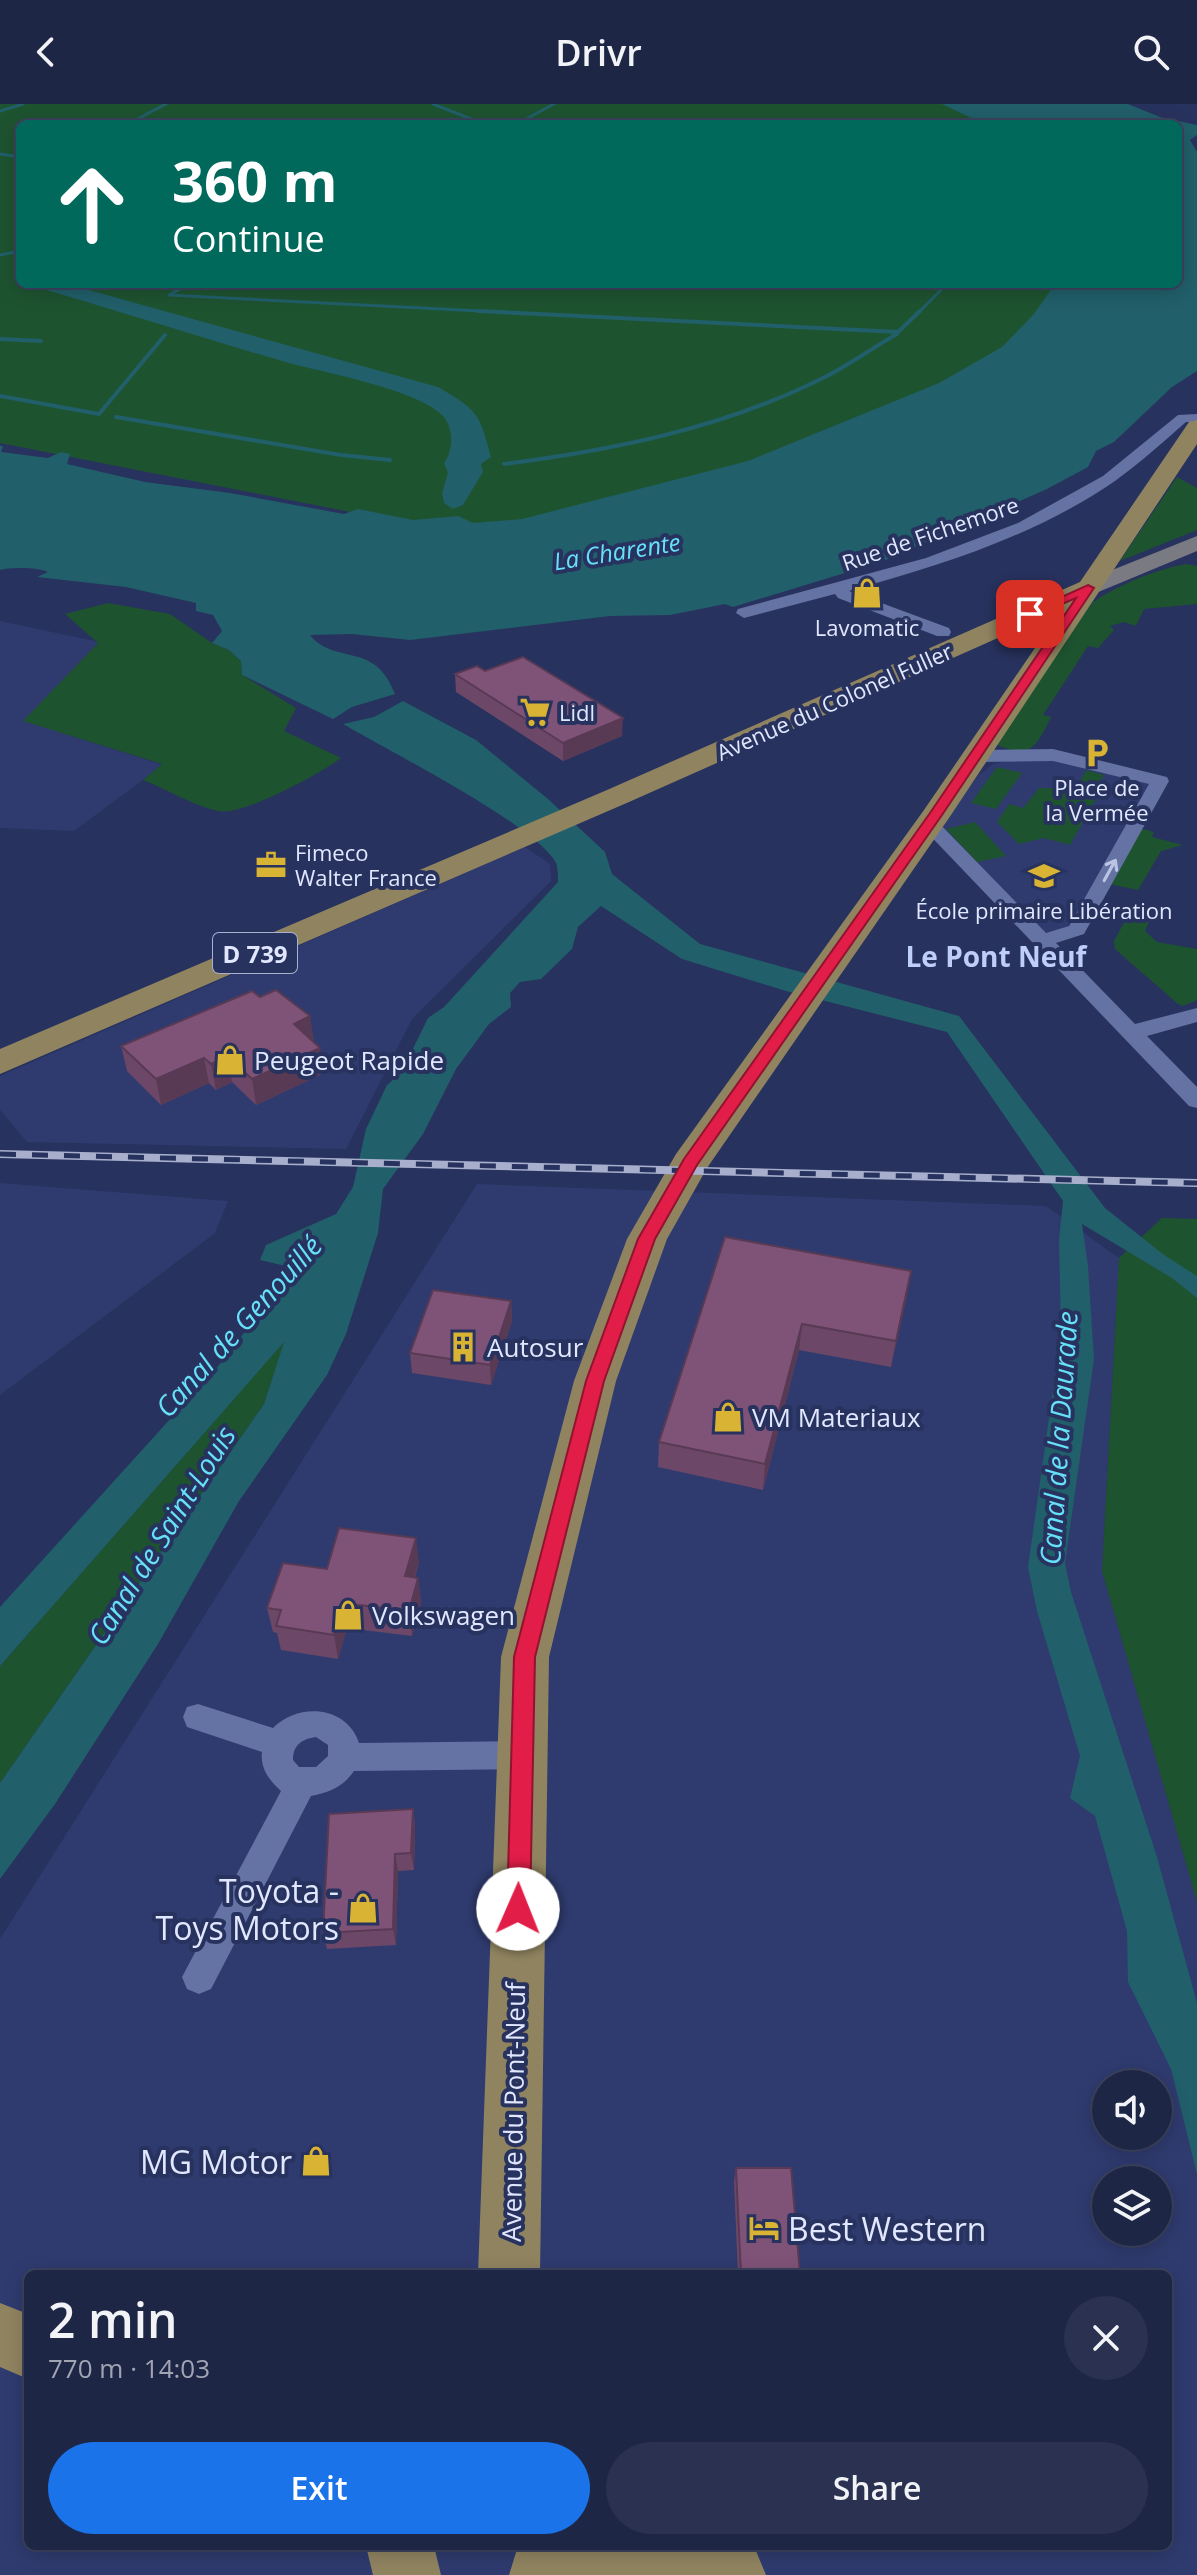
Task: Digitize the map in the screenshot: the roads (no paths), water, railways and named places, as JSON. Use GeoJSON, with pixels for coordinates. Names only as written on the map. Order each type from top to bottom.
{"type":"FeatureCollection","features":[{"type":"Feature","properties":{"kind":"main road","name":"D 739"},"geometry":{"type":"LineString","coordinates":[[1058,636],[1197,427]]}},
{"type":"Feature","properties":{"kind":"main road","name":"D 739"},"geometry":{"type":"LineString","coordinates":[[1002,626],[1006,616],[1065,580],[1132,523]]}},
{"type":"Feature","properties":{"kind":"main road"},"geometry":{"type":"LineString","coordinates":[[1132,523],[1149,544],[1193,548]]}},
{"type":"Feature","properties":{"kind":"main road"},"geometry":{"type":"LineString","coordinates":[[1088,588],[1193,548]]}},
{"type":"Feature","properties":{"kind":"main road","name":"Avenue du Colonel Fuller"},"geometry":{"type":"LineString","coordinates":[[0,1063],[579,813],[1088,588]]}},
{"type":"Feature","properties":{"kind":"main road"},"geometry":{"type":"LineString","coordinates":[[1002,626],[1037,625],[1058,636]]}},
{"type":"Feature","properties":{"kind":"main road","name":"Avenue du Pont-Neuf"},"geometry":{"type":"LineString","coordinates":[[509,2270],[525,1657],[595,1381],[647,1239],[690,1163],[1058,636]]}},
{"type":"Feature","properties":{"kind":"main road"},"geometry":{"type":"LineString","coordinates":[[401,2550],[407,2575]]}},
{"type":"Feature","properties":{"kind":"main road"},"geometry":{"type":"LineString","coordinates":[[543,2575],[551,2550]]}},
{"type":"Feature","properties":{"kind":"main road"},"geometry":{"type":"LineString","coordinates":[[681,2550],[732,2575]]}},
{"type":"Feature","properties":{"kind":"main road"},"geometry":{"type":"LineString","coordinates":[[602,2575],[624,2571],[666,2575]]}},
{"type":"Feature","properties":{"kind":"street","name":"Rue de Fichemore"},"geometry":{"type":"LineString","coordinates":[[744,613],[839,588],[1005,533],[1106,480],[1183,418],[1197,418]]}},
{"type":"Feature","properties":{"kind":"street"},"geometry":{"type":"LineString","coordinates":[[839,588],[844,595],[943,632]]}},
{"type":"Feature","properties":{"kind":"street"},"geometry":{"type":"LineString","coordinates":[[977,756],[1053,755],[1160,781],[1077,930],[1041,941]]}},
{"type":"Feature","properties":{"kind":"street"},"geometry":{"type":"LineString","coordinates":[[929,824],[1197,1101]]}},
{"type":"Feature","properties":{"kind":"street"},"geometry":{"type":"LineString","coordinates":[[1128,1032],[1197,1015]]}},
{"type":"Feature","properties":{"kind":"street"},"geometry":{"type":"LineString","coordinates":[[198,1717],[279,1744]]}},
{"type":"Feature","properties":{"kind":"street"},"geometry":{"type":"LineString","coordinates":[[305,1724],[327,1725],[342,1738],[345,1757],[333,1775],[323,1781],[301,1784],[282,1773],[277,1764],[279,1744],[294,1728],[305,1724]]}},
{"type":"Feature","properties":{"kind":"street"},"geometry":{"type":"LineString","coordinates":[[345,1757],[522,1755]]}},
{"type":"Feature","properties":{"kind":"street"},"geometry":{"type":"LineString","coordinates":[[199,1977],[301,1784]]}},
{"type":"Feature","properties":{"kind":"water"},"geometry":{"type":"Polygon","coordinates":[[[942,104],[1128,104],[1174,120],[976,120],[942,104]]]}},
{"type":"Feature","properties":{"kind":"water","name":"La Charente"},"geometry":{"type":"Polygon","coordinates":[[[1182,122],[1197,125],[1197,135],[1190,140],[1197,152],[1197,371],[1172,387],[1114,442],[1096,451],[1088,467],[1047,489],[881,562],[733,607],[725,604],[670,615],[610,616],[410,640],[352,634],[310,635],[331,650],[377,666],[387,677],[395,694],[352,707],[333,719],[242,675],[241,661],[229,650],[212,643],[222,631],[213,615],[196,611],[196,603],[126,587],[37,577],[48,572],[38,569],[0,570],[0,445],[3,447],[1,452],[48,458],[61,452],[70,454],[67,464],[145,482],[230,493],[344,514],[358,509],[413,520],[458,516],[473,523],[522,519],[748,461],[939,383],[1002,347],[1034,314],[1052,288],[1182,288],[1182,122]]]}},
{"type":"Feature","properties":{"kind":"water"},"geometry":{"type":"Polygon","coordinates":[[[39,288],[81,288],[438,387],[475,414],[484,431],[491,457],[481,464],[483,472],[463,505],[453,509],[444,503],[442,493],[448,473],[444,463],[449,453],[451,434],[444,417],[432,407],[394,391],[39,288]]]}},
{"type":"Feature","properties":{"kind":"water","name":"Canal de la Daurade"},"geometry":{"type":"Polygon","coordinates":[[[403,701],[476,740],[548,799],[605,852],[612,874],[700,944],[959,1016],[1105,1208],[1164,1255],[1197,1276],[1197,1298],[1172,1278],[1082,1224],[1094,1359],[1065,1563],[1071,1592],[1157,1857],[1197,2003],[1197,2174],[1172,2070],[1128,1982],[1127,1931],[1095,1816],[1070,1798],[1080,1756],[1037,1611],[1028,1567],[1061,1333],[1059,1240],[1063,1201],[947,1032],[786,991],[682,959],[601,906],[578,927],[572,949],[541,979],[520,982],[510,993],[511,1007],[489,1024],[456,1069],[423,1134],[383,1189],[378,1233],[346,1334],[327,1375],[239,1501],[158,1644],[55,1804],[0,1879],[0,1783],[264,1404],[284,1342],[0,1666],[0,1607],[219,1365],[294,1268],[260,1260],[266,1245],[336,1214],[353,1187],[366,1129],[387,1085],[401,1073],[428,1018],[444,1007],[558,882],[556,863],[543,847],[520,829],[458,789],[343,724],[374,717],[403,701]]]}},
{"type":"Feature","properties":{"kind":"waterway"},"geometry":{"type":"LineString","coordinates":[[0,111],[23,104]]}},
{"type":"Feature","properties":{"kind":"waterway"},"geometry":{"type":"LineString","coordinates":[[136,120],[166,104]]}},
{"type":"Feature","properties":{"kind":"waterway"},"geometry":{"type":"LineString","coordinates":[[433,104],[474,120]]}},
{"type":"Feature","properties":{"kind":"waterway"},"geometry":{"type":"LineString","coordinates":[[524,120],[554,104]]}},
{"type":"Feature","properties":{"kind":"waterway"},"geometry":{"type":"LineString","coordinates":[[0,154],[16,156]]}},
{"type":"Feature","properties":{"kind":"waterway"},"geometry":{"type":"LineString","coordinates":[[0,255],[16,252]]}},
{"type":"Feature","properties":{"kind":"waterway"},"geometry":{"type":"LineString","coordinates":[[182,288],[169,295],[518,313]]}},
{"type":"Feature","properties":{"kind":"waterway"},"geometry":{"type":"LineString","coordinates":[[920,311],[943,288]]}},
{"type":"Feature","properties":{"kind":"waterway"},"geometry":{"type":"LineString","coordinates":[[478,311],[518,313]]}},
{"type":"Feature","properties":{"kind":"waterway"},"geometry":{"type":"LineString","coordinates":[[518,313],[898,332],[920,311]]}},
{"type":"Feature","properties":{"kind":"waterway"},"geometry":{"type":"LineString","coordinates":[[504,464],[627,444],[746,411],[823,378],[897,334]]}},
{"type":"Feature","properties":{"kind":"waterway"},"geometry":{"type":"LineString","coordinates":[[0,396],[99,414],[165,335]]}},
{"type":"Feature","properties":{"kind":"waterway"},"geometry":{"type":"LineString","coordinates":[[0,339],[41,341]]}},
{"type":"Feature","properties":{"kind":"waterway"},"geometry":{"type":"LineString","coordinates":[[116,417],[341,455],[390,460]]}},
{"type":"Feature","properties":{"kind":"railway"},"geometry":{"type":"LineString","coordinates":[[0,1154],[1197,1183]]}},
{"type":"Feature","properties":{"kind":"place","name":"Lavomatic"},"geometry":{"type":"Point","coordinates":[867,593]}},
{"type":"Feature","properties":{"kind":"place","name":"Lidl"},"geometry":{"type":"Point","coordinates":[535,712]}},
{"type":"Feature","properties":{"kind":"place","name":"Place de la Vermée"},"geometry":{"type":"Point","coordinates":[1097,753]}},
{"type":"Feature","properties":{"kind":"place","name":"Fimeco Walter France"},"geometry":{"type":"Point","coordinates":[271,865]}},
{"type":"Feature","properties":{"kind":"place","name":"École primaire Libération"},"geometry":{"type":"Point","coordinates":[1044,876]}},
{"type":"Feature","properties":{"kind":"place","name":"Peugeot Rapide"},"geometry":{"type":"Point","coordinates":[230,1060]}},
{"type":"Feature","properties":{"kind":"place","name":"Autosur"},"geometry":{"type":"Point","coordinates":[463,1347]}},
{"type":"Feature","properties":{"kind":"place","name":"VM Materiaux"},"geometry":{"type":"Point","coordinates":[728,1417]}},
{"type":"Feature","properties":{"kind":"place","name":"Volkswagen"},"geometry":{"type":"Point","coordinates":[348,1615]}},
{"type":"Feature","properties":{"kind":"place","name":"Toyota - Toys Motors"},"geometry":{"type":"Point","coordinates":[363,1908]}},
{"type":"Feature","properties":{"kind":"place","name":"MG Motor"},"geometry":{"type":"Point","coordinates":[316,2161]}},
{"type":"Feature","properties":{"kind":"place","name":"Best Western"},"geometry":{"type":"Point","coordinates":[764,2228]}},
{"type":"Feature","properties":{"kind":"district","name":"Le Pont Neuf"},"geometry":{"type":"Point","coordinates":[996,956]}},
{"type":"Feature","properties":{"kind":"water label","name":"Canal de Genouillé"},"geometry":{"type":"Point","coordinates":[238,1326]}},
{"type":"Feature","properties":{"kind":"water label","name":"Canal de Saint-Louis"},"geometry":{"type":"Point","coordinates":[161,1535]}}]}
